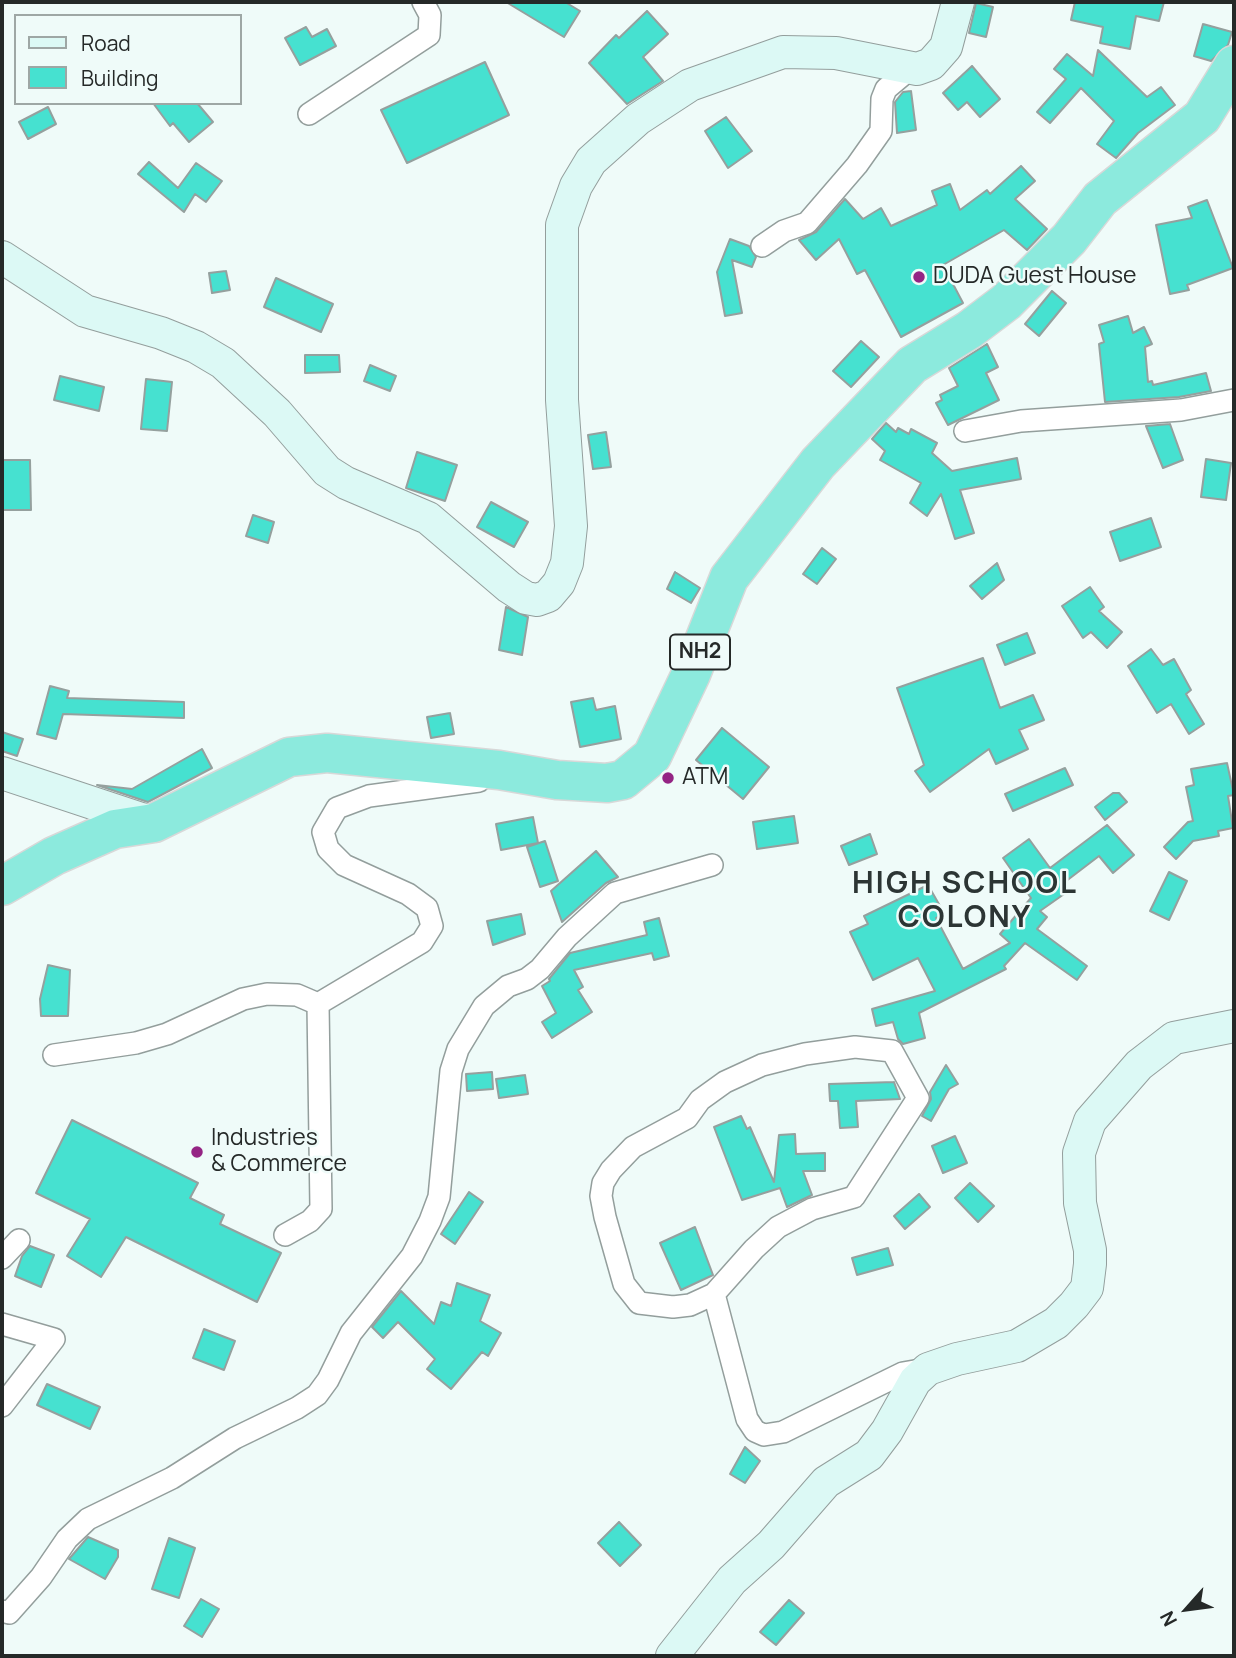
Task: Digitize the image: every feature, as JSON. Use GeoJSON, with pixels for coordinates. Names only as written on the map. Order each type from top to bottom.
{"type":"FeatureCollection","features":[{"type":"Feature","properties":{"kind":"highway","name":"NH2"},"geometry":{"type":"LineString","coordinates":[[2,886],[54,856],[114,829],[154,823],[289,757],[327,753],[607,783],[623,780],[652,756],[691,674],[729,578],[818,463],[912,365],[969,330],[1006,302],[1069,239],[1100,199],[1202,117],[1234,65]]}},
{"type":"Feature","properties":{"kind":"street"},"geometry":{"type":"LineString","coordinates":[[309,114],[429,35],[430,15],[423,2]]}},
{"type":"Feature","properties":{"kind":"street"},"geometry":{"type":"LineString","coordinates":[[2,257],[85,311],[161,333],[197,347],[223,363],[277,413],[327,471],[364,491],[428,517],[509,587],[526,598],[537,600],[548,596],[559,583],[567,563],[571,526],[561,343],[562,225],[576,186],[591,161],[638,119],[690,85],[782,52],[836,53],[911,68],[931,64],[946,47],[958,2]]}},
{"type":"Feature","properties":{"kind":"street"},"geometry":{"type":"LineString","coordinates":[[762,246],[784,231],[807,223],[857,165],[881,131],[882,99],[886,89],[911,68]]}},
{"type":"Feature","properties":{"kind":"street"},"geometry":{"type":"LineString","coordinates":[[965,431],[1021,421],[1181,410],[1234,400]]}},
{"type":"Feature","properties":{"kind":"street"},"geometry":{"type":"LineString","coordinates":[[2,774],[126,817],[154,823]]}},
{"type":"Feature","properties":{"kind":"street"},"geometry":{"type":"LineString","coordinates":[[318,1004],[422,942],[432,926],[427,908],[408,894],[344,865],[328,849],[323,832],[337,808],[369,796],[526,775]]}},
{"type":"Feature","properties":{"kind":"street"},"geometry":{"type":"LineString","coordinates":[[4,1608],[41,1577],[67,1539],[88,1519],[172,1478],[235,1438],[298,1408],[317,1395],[328,1380],[351,1333],[412,1256],[430,1221],[439,1197],[451,1071],[458,1049],[484,1006],[508,986],[527,979],[540,969],[567,937],[615,894],[712,865]]}},
{"type":"Feature","properties":{"kind":"street"},"geometry":{"type":"LineString","coordinates":[[54,1055],[136,1043],[167,1034],[243,999],[267,994],[297,995],[318,1004]]}},
{"type":"Feature","properties":{"kind":"street"},"geometry":{"type":"LineString","coordinates":[[285,1235],[310,1221],[321,1209],[318,1004]]}},
{"type":"Feature","properties":{"kind":"street"},"geometry":{"type":"LineString","coordinates":[[714,1294],[747,1419],[755,1431],[764,1435],[783,1432],[902,1373],[1017,1346],[1056,1324],[1087,1288],[1090,1264],[1079,1180],[1079,1153],[1090,1121],[1139,1065],[1174,1038],[1234,1026]]}},
{"type":"Feature","properties":{"kind":"street"},"geometry":{"type":"LineString","coordinates":[[855,1047],[892,1051],[918,1098],[854,1197],[812,1209],[778,1227],[754,1249],[714,1294],[690,1305],[673,1307],[639,1303],[624,1284],[605,1217],[601,1196],[603,1183],[611,1170],[633,1147],[687,1118],[700,1100],[724,1082],[762,1065],[805,1054],[855,1047]]}},
{"type":"Feature","properties":{"kind":"street"},"geometry":{"type":"LineString","coordinates":[[2,1258],[19,1240]]}},
{"type":"Feature","properties":{"kind":"street"},"geometry":{"type":"LineString","coordinates":[[2,1324],[54,1339],[2,1406]]}},
{"type":"Feature","properties":{"kind":"street"},"geometry":{"type":"LineString","coordinates":[[672,1656],[732,1580],[771,1545],[825,1482],[869,1455],[887,1431],[915,1381],[928,1369]]}},
{"type":"Feature","properties":{"kind":"building"},"geometry":{"type":"Polygon","coordinates":[[[506,2],[565,2],[580,11],[564,37],[506,2]]]}},
{"type":"Feature","properties":{"kind":"building"},"geometry":{"type":"Polygon","coordinates":[[[1075,2],[1164,2],[1159,21],[1136,16],[1130,49],[1100,43],[1103,27],[1071,20],[1075,2]]]}},
{"type":"Feature","properties":{"kind":"building"},"geometry":{"type":"Polygon","coordinates":[[[976,3],[993,7],[986,37],[969,33],[976,3]]]}},
{"type":"Feature","properties":{"kind":"building"},"geometry":{"type":"Polygon","coordinates":[[[647,11],[668,34],[643,57],[663,81],[627,104],[589,63],[616,35],[619,38],[647,11]]]}},
{"type":"Feature","properties":{"kind":"building"},"geometry":{"type":"Polygon","coordinates":[[[1203,24],[1232,32],[1228,45],[1211,61],[1194,56],[1203,24]]]}},
{"type":"Feature","properties":{"kind":"building"},"geometry":{"type":"Polygon","coordinates":[[[306,27],[312,37],[327,29],[336,46],[300,65],[285,38],[306,27]]]}},
{"type":"Feature","properties":{"kind":"building"},"geometry":{"type":"Polygon","coordinates":[[[1098,50],[1147,97],[1161,87],[1175,105],[1138,133],[1116,158],[1097,144],[1114,121],[1081,88],[1050,123],[1037,112],[1066,79],[1054,69],[1067,54],[1093,76],[1098,50]]]}},
{"type":"Feature","properties":{"kind":"building"},"geometry":{"type":"Polygon","coordinates":[[[485,62],[509,115],[407,163],[381,110],[485,62]]]}},
{"type":"Feature","properties":{"kind":"building"},"geometry":{"type":"Polygon","coordinates":[[[972,66],[1000,99],[980,117],[967,102],[958,110],[943,93],[972,66]]]}},
{"type":"Feature","properties":{"kind":"building"},"geometry":{"type":"Polygon","coordinates":[[[911,91],[916,130],[897,133],[895,102],[903,92],[911,91]]]}},
{"type":"Feature","properties":{"kind":"building"},"geometry":{"type":"Polygon","coordinates":[[[154,105],[199,105],[213,122],[189,142],[173,123],[170,126],[154,105]]]}},
{"type":"Feature","properties":{"kind":"building"},"geometry":{"type":"Polygon","coordinates":[[[48,107],[56,124],[28,139],[19,122],[48,107]]]}},
{"type":"Feature","properties":{"kind":"building"},"geometry":{"type":"Polygon","coordinates":[[[726,117],[752,151],[728,168],[705,131],[726,117]]]}},
{"type":"Feature","properties":{"kind":"building"},"geometry":{"type":"Polygon","coordinates":[[[149,162],[178,188],[196,163],[222,181],[206,202],[195,194],[184,212],[138,174],[149,162]]]}},
{"type":"Feature","properties":{"kind":"building"},"geometry":{"type":"Polygon","coordinates":[[[1021,166],[1035,181],[1015,199],[1047,229],[1027,250],[1004,230],[943,265],[963,303],[901,337],[865,270],[857,274],[839,239],[816,260],[799,240],[816,232],[845,199],[863,219],[881,208],[891,226],[937,205],[932,191],[950,184],[960,210],[987,190],[990,194],[1021,166]]]}},
{"type":"Feature","properties":{"kind":"building"},"geometry":{"type":"Polygon","coordinates":[[[1207,200],[1233,268],[1187,285],[1189,290],[1170,294],[1156,225],[1192,218],[1188,207],[1207,200]]]}},
{"type":"Feature","properties":{"kind":"building"},"geometry":{"type":"Polygon","coordinates":[[[730,239],[749,246],[756,257],[752,267],[732,260],[742,313],[725,316],[717,272],[730,239]]]}},
{"type":"Feature","properties":{"kind":"building"},"geometry":{"type":"Polygon","coordinates":[[[226,271],[230,290],[212,293],[209,273],[226,271]]]}},
{"type":"Feature","properties":{"kind":"building"},"geometry":{"type":"Polygon","coordinates":[[[276,278],[333,304],[321,332],[264,307],[276,278]]]}},
{"type":"Feature","properties":{"kind":"building"},"geometry":{"type":"Polygon","coordinates":[[[1052,291],[1066,303],[1039,336],[1025,324],[1052,291]]]}},
{"type":"Feature","properties":{"kind":"building"},"geometry":{"type":"Polygon","coordinates":[[[1128,316],[1133,333],[1144,327],[1152,344],[1145,347],[1148,382],[1152,381],[1153,385],[1206,373],[1211,391],[1179,397],[1105,402],[1099,344],[1104,342],[1099,325],[1128,316]]]}},
{"type":"Feature","properties":{"kind":"building"},"geometry":{"type":"Polygon","coordinates":[[[861,341],[879,357],[851,387],[833,371],[861,341]]]}},
{"type":"Feature","properties":{"kind":"building"},"geometry":{"type":"Polygon","coordinates":[[[987,344],[998,367],[986,373],[999,400],[948,425],[936,403],[942,400],[940,395],[958,386],[949,368],[987,344]]]}},
{"type":"Feature","properties":{"kind":"building"},"geometry":{"type":"Polygon","coordinates":[[[305,355],[339,355],[340,372],[305,373],[305,355]]]}},
{"type":"Feature","properties":{"kind":"building"},"geometry":{"type":"Polygon","coordinates":[[[370,365],[396,376],[390,391],[364,381],[370,365]]]}},
{"type":"Feature","properties":{"kind":"building"},"geometry":{"type":"Polygon","coordinates":[[[60,376],[104,387],[99,411],[54,400],[60,376]]]}},
{"type":"Feature","properties":{"kind":"building"},"geometry":{"type":"Polygon","coordinates":[[[146,379],[172,382],[167,431],[141,429],[146,379]]]}},
{"type":"Feature","properties":{"kind":"building"},"geometry":{"type":"Polygon","coordinates":[[[886,423],[896,432],[898,428],[909,434],[911,429],[937,443],[932,453],[952,471],[1017,458],[1021,479],[960,490],[974,533],[955,539],[941,494],[927,516],[910,503],[921,483],[880,460],[885,451],[872,439],[886,423]]]}},
{"type":"Feature","properties":{"kind":"building"},"geometry":{"type":"Polygon","coordinates":[[[1170,424],[1183,460],[1163,468],[1146,426],[1170,424]]]}},
{"type":"Feature","properties":{"kind":"building"},"geometry":{"type":"Polygon","coordinates":[[[606,432],[611,467],[593,469],[588,435],[606,432]]]}},
{"type":"Feature","properties":{"kind":"building"},"geometry":{"type":"Polygon","coordinates":[[[417,452],[457,465],[445,501],[406,488],[417,452]]]}},
{"type":"Feature","properties":{"kind":"building"},"geometry":{"type":"Polygon","coordinates":[[[1206,459],[1231,463],[1226,500],[1201,497],[1206,459]]]}},
{"type":"Feature","properties":{"kind":"building"},"geometry":{"type":"Polygon","coordinates":[[[2,460],[30,460],[31,510],[2,510],[2,460]]]}},
{"type":"Feature","properties":{"kind":"building"},"geometry":{"type":"Polygon","coordinates":[[[491,502],[528,522],[514,547],[477,527],[491,502]]]}},
{"type":"Feature","properties":{"kind":"building"},"geometry":{"type":"Polygon","coordinates":[[[253,515],[274,522],[268,543],[246,536],[253,515]]]}},
{"type":"Feature","properties":{"kind":"building"},"geometry":{"type":"Polygon","coordinates":[[[1151,518],[1161,547],[1120,561],[1110,532],[1151,518]]]}},
{"type":"Feature","properties":{"kind":"building"},"geometry":{"type":"Polygon","coordinates":[[[822,548],[836,559],[817,584],[803,574],[822,548]]]}},
{"type":"Feature","properties":{"kind":"building"},"geometry":{"type":"Polygon","coordinates":[[[997,563],[1004,580],[982,599],[970,586],[997,563]]]}},
{"type":"Feature","properties":{"kind":"building"},"geometry":{"type":"Polygon","coordinates":[[[675,572],[700,588],[691,603],[667,589],[675,572]]]}},
{"type":"Feature","properties":{"kind":"building"},"geometry":{"type":"Polygon","coordinates":[[[1090,587],[1104,607],[1099,611],[1122,632],[1107,648],[1091,632],[1083,638],[1062,606],[1090,587]]]}},
{"type":"Feature","properties":{"kind":"building"},"geometry":{"type":"Polygon","coordinates":[[[506,607],[528,617],[522,655],[499,650],[506,607]]]}},
{"type":"Feature","properties":{"kind":"building"},"geometry":{"type":"Polygon","coordinates":[[[1027,633],[1035,653],[1005,665],[997,645],[1027,633]]]}},
{"type":"Feature","properties":{"kind":"building"},"geometry":{"type":"Polygon","coordinates":[[[1151,649],[1163,665],[1174,659],[1191,690],[1186,694],[1204,724],[1189,734],[1171,704],[1157,713],[1128,666],[1151,649]]]}},
{"type":"Feature","properties":{"kind":"building"},"geometry":{"type":"Polygon","coordinates":[[[983,658],[1000,708],[1033,695],[1044,720],[1019,730],[1028,749],[996,764],[989,749],[930,792],[915,771],[924,765],[897,688],[983,658]]]}},
{"type":"Feature","properties":{"kind":"building"},"geometry":{"type":"Polygon","coordinates":[[[50,686],[69,691],[67,698],[184,702],[184,718],[63,714],[56,739],[37,734],[50,686]]]}},
{"type":"Feature","properties":{"kind":"building"},"geometry":{"type":"Polygon","coordinates":[[[593,698],[596,710],[615,706],[621,739],[580,747],[571,702],[593,698]]]}},
{"type":"Feature","properties":{"kind":"building"},"geometry":{"type":"Polygon","coordinates":[[[450,713],[454,734],[431,738],[427,717],[450,713]]]}},
{"type":"Feature","properties":{"kind":"building"},"geometry":{"type":"Polygon","coordinates":[[[722,728],[769,767],[743,799],[696,760],[722,728]]]}},
{"type":"Feature","properties":{"kind":"building"},"geometry":{"type":"Polygon","coordinates":[[[2,732],[23,739],[17,756],[2,751],[2,732]]]}},
{"type":"Feature","properties":{"kind":"building"},"geometry":{"type":"Polygon","coordinates":[[[202,749],[212,768],[148,802],[97,785],[132,789],[202,749]]]}},
{"type":"Feature","properties":{"kind":"building"},"geometry":{"type":"Polygon","coordinates":[[[1227,763],[1234,795],[1228,796],[1233,828],[1218,831],[1219,836],[1193,841],[1176,859],[1164,847],[1188,822],[1193,821],[1186,787],[1194,785],[1191,769],[1227,763]]]}},
{"type":"Feature","properties":{"kind":"building"},"geometry":{"type":"Polygon","coordinates":[[[1065,768],[1073,785],[1013,811],[1005,794],[1065,768]]]}},
{"type":"Feature","properties":{"kind":"building"},"geometry":{"type":"Polygon","coordinates":[[[1113,793],[1119,793],[1127,802],[1105,820],[1095,807],[1113,793]]]}},
{"type":"Feature","properties":{"kind":"building"},"geometry":{"type":"Polygon","coordinates":[[[794,816],[798,843],[757,849],[753,822],[794,816]]]}},
{"type":"Feature","properties":{"kind":"building"},"geometry":{"type":"Polygon","coordinates":[[[533,817],[538,843],[501,850],[496,824],[533,817]]]}},
{"type":"Feature","properties":{"kind":"building"},"geometry":{"type":"Polygon","coordinates":[[[1107,825],[1134,855],[1113,873],[1099,856],[1061,885],[1067,892],[1040,911],[1047,917],[1037,929],[1087,966],[1077,980],[1025,943],[1004,966],[1006,969],[919,1013],[925,1038],[903,1044],[898,1039],[893,1022],[876,1026],[872,1009],[935,991],[918,958],[873,980],[850,932],[868,924],[864,916],[928,885],[944,913],[936,918],[963,969],[1010,943],[1000,934],[1031,898],[1003,858],[1029,839],[1050,868],[1107,825]]]}},
{"type":"Feature","properties":{"kind":"building"},"geometry":{"type":"Polygon","coordinates":[[[870,834],[877,854],[849,865],[841,846],[870,834]]]}},
{"type":"Feature","properties":{"kind":"building"},"geometry":{"type":"Polygon","coordinates":[[[545,841],[558,881],[540,887],[527,847],[545,841]]]}},
{"type":"Feature","properties":{"kind":"building"},"geometry":{"type":"Polygon","coordinates":[[[596,851],[618,877],[606,883],[562,922],[551,891],[596,851]]]}},
{"type":"Feature","properties":{"kind":"building"},"geometry":{"type":"Polygon","coordinates":[[[1169,872],[1187,881],[1169,920],[1150,911],[1169,872]]]}},
{"type":"Feature","properties":{"kind":"building"},"geometry":{"type":"Polygon","coordinates":[[[521,914],[525,934],[493,945],[487,921],[521,914]]]}},
{"type":"Feature","properties":{"kind":"building"},"geometry":{"type":"Polygon","coordinates":[[[659,918],[669,956],[654,960],[652,953],[574,970],[583,987],[578,990],[592,1012],[552,1038],[542,1022],[556,1013],[542,986],[550,981],[570,953],[647,935],[644,922],[659,918]]]}},
{"type":"Feature","properties":{"kind":"building"},"geometry":{"type":"Polygon","coordinates":[[[48,965],[70,970],[68,1016],[41,1016],[40,999],[48,965]]]}},
{"type":"Feature","properties":{"kind":"building"},"geometry":{"type":"Polygon","coordinates":[[[946,1065],[958,1084],[949,1089],[931,1121],[922,1116],[931,1099],[930,1092],[946,1065]]]}},
{"type":"Feature","properties":{"kind":"building"},"geometry":{"type":"Polygon","coordinates":[[[492,1072],[493,1089],[467,1091],[466,1074],[492,1072]]]}},
{"type":"Feature","properties":{"kind":"building"},"geometry":{"type":"Polygon","coordinates":[[[525,1075],[528,1094],[499,1098],[496,1079],[525,1075]]]}},
{"type":"Feature","properties":{"kind":"building"},"geometry":{"type":"Polygon","coordinates":[[[894,1082],[900,1099],[856,1101],[858,1127],[840,1128],[838,1101],[830,1101],[829,1084],[894,1082]]]}},
{"type":"Feature","properties":{"kind":"building"},"geometry":{"type":"Polygon","coordinates":[[[741,1116],[747,1129],[750,1127],[774,1182],[779,1135],[795,1134],[796,1154],[825,1153],[825,1171],[803,1171],[812,1195],[787,1207],[780,1188],[742,1200],[714,1127],[741,1116]]]}},
{"type":"Feature","properties":{"kind":"building"},"geometry":{"type":"Polygon","coordinates":[[[72,1120],[198,1183],[190,1198],[224,1215],[220,1224],[281,1253],[257,1302],[126,1237],[101,1277],[67,1256],[90,1219],[36,1193],[72,1120]]]}},
{"type":"Feature","properties":{"kind":"building"},"geometry":{"type":"Polygon","coordinates":[[[955,1136],[967,1163],[943,1173],[932,1146],[955,1136]]]}},
{"type":"Feature","properties":{"kind":"building"},"geometry":{"type":"Polygon","coordinates":[[[970,1183],[994,1206],[978,1222],[955,1198],[970,1183]]]}},
{"type":"Feature","properties":{"kind":"building"},"geometry":{"type":"Polygon","coordinates":[[[469,1192],[483,1202],[455,1244],[441,1234],[469,1192]]]}},
{"type":"Feature","properties":{"kind":"building"},"geometry":{"type":"Polygon","coordinates":[[[919,1194],[930,1207],[905,1229],[894,1216],[919,1194]]]}},
{"type":"Feature","properties":{"kind":"building"},"geometry":{"type":"Polygon","coordinates":[[[695,1227],[713,1275],[681,1290],[660,1243],[695,1227]]]}},
{"type":"Feature","properties":{"kind":"building"},"geometry":{"type":"Polygon","coordinates":[[[30,1246],[54,1255],[41,1287],[15,1276],[22,1256],[30,1246]]]}},
{"type":"Feature","properties":{"kind":"building"},"geometry":{"type":"Polygon","coordinates":[[[888,1248],[893,1265],[857,1275],[852,1258],[888,1248]]]}},
{"type":"Feature","properties":{"kind":"building"},"geometry":{"type":"Polygon","coordinates":[[[457,1283],[490,1295],[480,1321],[501,1333],[488,1356],[482,1352],[451,1389],[427,1369],[435,1359],[398,1322],[383,1338],[372,1327],[401,1291],[434,1324],[441,1302],[451,1306],[457,1283]]]}},
{"type":"Feature","properties":{"kind":"building"},"geometry":{"type":"Polygon","coordinates":[[[204,1329],[235,1341],[224,1370],[193,1358],[204,1329]]]}},
{"type":"Feature","properties":{"kind":"building"},"geometry":{"type":"Polygon","coordinates":[[[47,1384],[100,1407],[90,1429],[37,1405],[47,1384]]]}},
{"type":"Feature","properties":{"kind":"building"},"geometry":{"type":"Polygon","coordinates":[[[745,1447],[760,1461],[745,1483],[730,1474],[745,1447]]]}},
{"type":"Feature","properties":{"kind":"building"},"geometry":{"type":"Polygon","coordinates":[[[619,1522],[641,1545],[620,1566],[598,1543],[619,1522]]]}},
{"type":"Feature","properties":{"kind":"building"},"geometry":{"type":"Polygon","coordinates":[[[88,1537],[118,1550],[118,1557],[105,1579],[69,1559],[88,1537]]]}},
{"type":"Feature","properties":{"kind":"building"},"geometry":{"type":"Polygon","coordinates":[[[169,1538],[195,1548],[179,1598],[152,1589],[169,1538]]]}},
{"type":"Feature","properties":{"kind":"building"},"geometry":{"type":"Polygon","coordinates":[[[201,1599],[219,1609],[202,1637],[184,1626],[201,1599]]]}},
{"type":"Feature","properties":{"kind":"building"},"geometry":{"type":"Polygon","coordinates":[[[789,1600],[804,1613],[776,1645],[760,1632],[789,1600]]]}},
{"type":"Feature","properties":{"kind":"place","name":"DUDA Guest House"},"geometry":{"type":"Point","coordinates":[919,277]}},
{"type":"Feature","properties":{"kind":"place","name":"ATM"},"geometry":{"type":"Point","coordinates":[668,778]}},
{"type":"Feature","properties":{"kind":"place","name":"Industries & Commerce"},"geometry":{"type":"Point","coordinates":[197,1152]}},
{"type":"Feature","properties":{"kind":"district","name":"HIGH SCHOOL COLONY"},"geometry":{"type":"Point","coordinates":[965,902]}}]}
